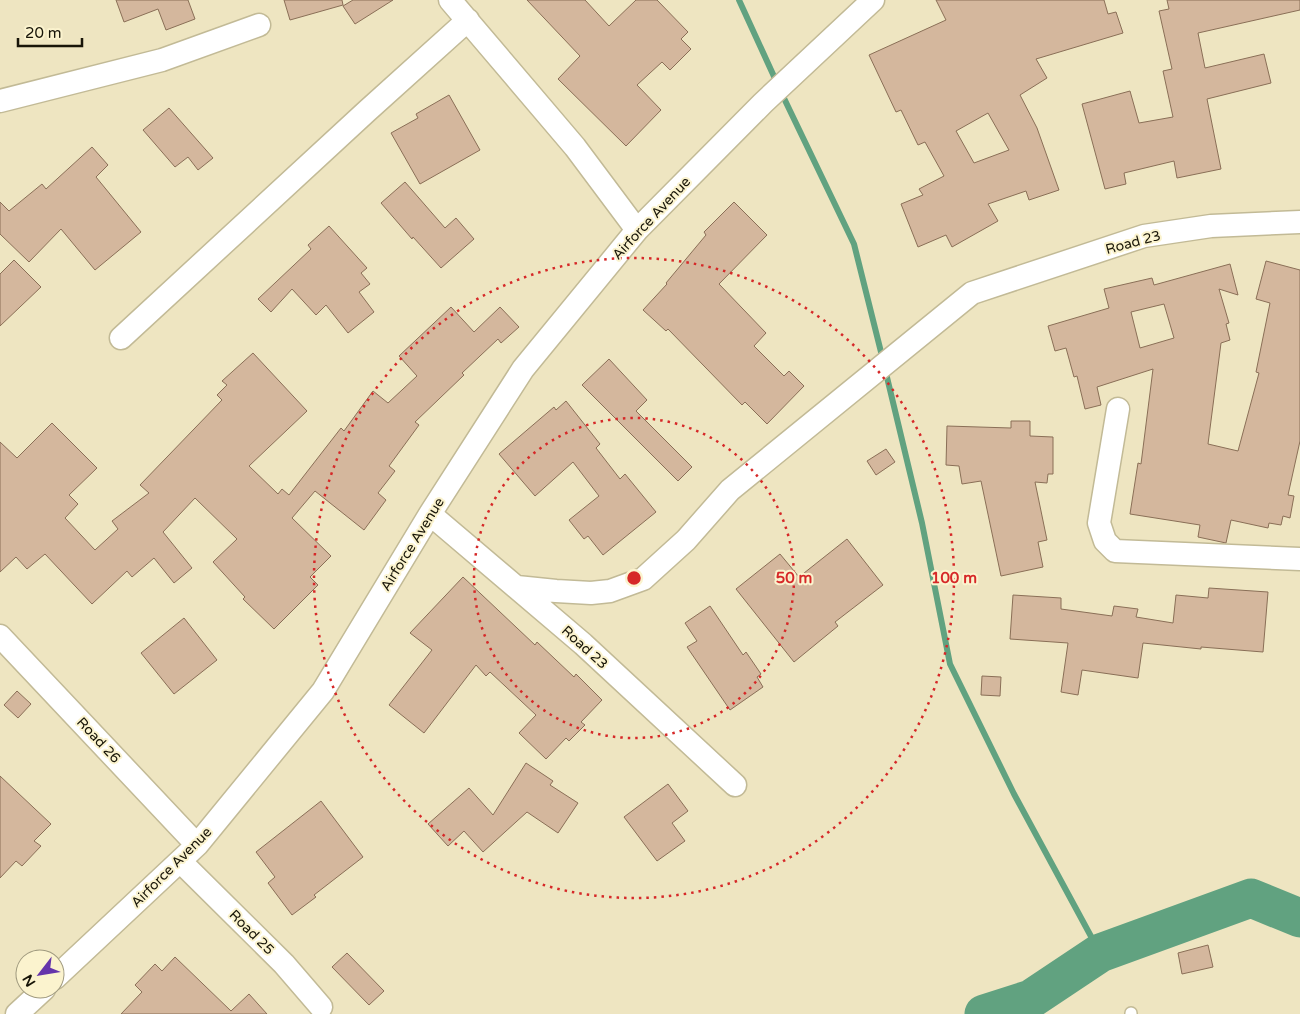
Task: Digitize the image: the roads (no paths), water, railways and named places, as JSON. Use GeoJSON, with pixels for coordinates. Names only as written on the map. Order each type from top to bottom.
{"type":"FeatureCollection","features":[{"type":"Feature","properties":{"kind":"street"},"geometry":{"type":"LineString","coordinates":[[450,0],[576,147],[636,230]]}},
{"type":"Feature","properties":{"kind":"street","name":"Airforce Avenue"},"geometry":{"type":"LineString","coordinates":[[65,969],[197,845],[323,691],[430,514],[523,369],[636,230],[763,103],[873,0]]}},
{"type":"Feature","properties":{"kind":"street"},"geometry":{"type":"LineString","coordinates":[[121,338],[366,111],[468,20]]}},
{"type":"Feature","properties":{"kind":"street"},"geometry":{"type":"LineString","coordinates":[[0,100],[162,60],[259,25]]}},
{"type":"Feature","properties":{"kind":"street","name":"Road 23"},"geometry":{"type":"LineString","coordinates":[[517,587],[556,591],[610,591],[643,579],[686,540],[730,490],[972,293],[1144,236],[1211,226],[1300,222]]}},
{"type":"Feature","properties":{"kind":"street"},"geometry":{"type":"LineString","coordinates":[[1118,409],[1099,523],[1105,541],[1115,551],[1300,559]]}},
{"type":"Feature","properties":{"kind":"street","name":"Road 23"},"geometry":{"type":"LineString","coordinates":[[430,514],[583,644],[735,784]]}},
{"type":"Feature","properties":{"kind":"street","name":"Road 26"},"geometry":{"type":"LineString","coordinates":[[0,636],[197,845]]}},
{"type":"Feature","properties":{"kind":"street","name":"Road 25"},"geometry":{"type":"LineString","coordinates":[[180,861],[284,964],[320,1007]]}},
{"type":"Feature","properties":{"kind":"street"},"geometry":{"type":"LineString","coordinates":[[17,1014],[33,999]]}},
{"type":"Feature","properties":{"kind":"waterway"},"geometry":{"type":"LineString","coordinates":[[739,0],[777,83]]}},
{"type":"Feature","properties":{"kind":"waterway"},"geometry":{"type":"LineString","coordinates":[[781,92],[854,244],[883,360]]}},
{"type":"Feature","properties":{"kind":"waterway"},"geometry":{"type":"LineString","coordinates":[[885,369],[922,523],[950,664],[1014,794],[1100,953]]}},
{"type":"Feature","properties":{"kind":"waterway"},"geometry":{"type":"LineString","coordinates":[[984,1014],[1031,999],[1100,953],[1251,898],[1300,918]]}}]}
